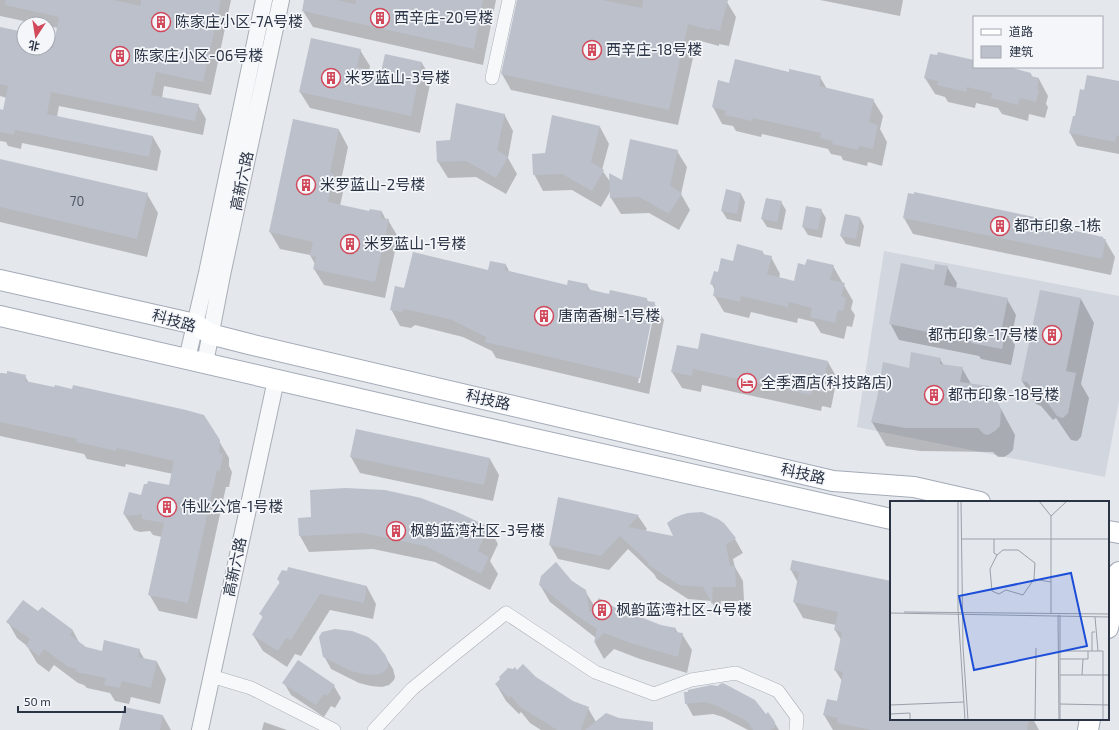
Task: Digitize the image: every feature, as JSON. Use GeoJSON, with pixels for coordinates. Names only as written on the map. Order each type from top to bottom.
{"type":"FeatureCollection","features":[{"type":"Feature","properties":{"kind":"main road","name":"科技路"},"geometry":{"type":"LineString","coordinates":[[0,280],[833,481],[914,487],[976,501]]}},
{"type":"Feature","properties":{"kind":"main road","name":"科技路"},"geometry":{"type":"LineString","coordinates":[[0,316],[890,519]]}},
{"type":"Feature","properties":{"kind":"main road"},"geometry":{"type":"LineString","coordinates":[[1109,531],[1119,533]]}},
{"type":"Feature","properties":{"kind":"main road"},"geometry":{"type":"LineString","coordinates":[[1109,568],[1119,571],[1109,623]]}},
{"type":"Feature","properties":{"kind":"main road"},"geometry":{"type":"LineString","coordinates":[[1088,730],[1090,720]]}},
{"type":"Feature","properties":{"kind":"street","name":"高新六路"},"geometry":{"type":"LineString","coordinates":[[203,329],[264,0]]}},
{"type":"Feature","properties":{"kind":"street","name":"高新六路"},"geometry":{"type":"LineString","coordinates":[[196,361],[281,0]]}},
{"type":"Feature","properties":{"kind":"street"},"geometry":{"type":"LineString","coordinates":[[492,78],[509,0]]}},
{"type":"Feature","properties":{"kind":"street","name":"高新六路"},"geometry":{"type":"LineString","coordinates":[[200,730],[276,380]]}},
{"type":"Feature","properties":{"kind":"street"},"geometry":{"type":"LineString","coordinates":[[374,730],[412,689],[506,613],[594,672],[654,694],[692,680],[736,673],[778,691],[796,717],[796,730]]}},
{"type":"Feature","properties":{"kind":"street"},"geometry":{"type":"LineString","coordinates":[[211,676],[251,688],[334,730]]}},
{"type":"Feature","properties":{"kind":"shaded area"},"geometry":{"type":"Polygon","coordinates":[[[884,251],[1119,296],[1119,401],[1105,477],[857,427],[884,251]]]}},
{"type":"Feature","properties":{"kind":"building"},"geometry":{"type":"Polygon","coordinates":[[[6,0],[113,0],[141,6],[141,0],[221,0],[203,82],[156,72],[151,95],[199,104],[195,121],[51,92],[47,114],[153,136],[149,157],[15,130],[14,135],[0,132],[0,109],[3,110],[8,86],[0,84],[0,27],[16,30],[16,56],[56,56],[56,32],[59,17],[5,5],[6,0]]]}},
{"type":"Feature","properties":{"kind":"building"},"geometry":{"type":"Polygon","coordinates":[[[304,0],[337,0],[355,4],[356,0],[483,0],[474,49],[302,11],[304,0]]]}},
{"type":"Feature","properties":{"kind":"building"},"geometry":{"type":"Polygon","coordinates":[[[517,0],[602,0],[642,8],[643,0],[728,0],[720,31],[688,24],[669,110],[501,74],[517,0]]]}},
{"type":"Feature","properties":{"kind":"building","name":"米罗蓝山-3号楼"},"geometry":{"type":"Polygon","coordinates":[[[311,38],[361,49],[357,67],[381,72],[385,54],[422,62],[411,116],[299,92],[311,38]]]}},
{"type":"Feature","properties":{"kind":"building"},"geometry":{"type":"Polygon","coordinates":[[[938,52],[973,60],[973,68],[1012,68],[1031,73],[1031,76],[1039,78],[1037,89],[1039,90],[1036,102],[1020,98],[1018,105],[991,98],[992,93],[967,87],[966,92],[937,85],[938,81],[924,78],[930,54],[937,55],[938,52]]]}},
{"type":"Feature","properties":{"kind":"building"},"geometry":{"type":"Polygon","coordinates":[[[735,59],[789,72],[789,69],[821,76],[819,86],[874,99],[869,122],[878,125],[873,149],[859,146],[858,150],[832,144],[833,141],[820,138],[821,133],[753,118],[752,121],[725,115],[726,111],[712,107],[718,80],[729,83],[735,59]]]}},
{"type":"Feature","properties":{"kind":"building"},"geometry":{"type":"Polygon","coordinates":[[[1087,75],[1119,81],[1119,136],[1117,135],[1115,142],[1069,133],[1073,116],[1075,116],[1080,89],[1084,90],[1087,75]]]}},
{"type":"Feature","properties":{"kind":"building"},"geometry":{"type":"Polygon","coordinates":[[[456,103],[505,114],[497,150],[508,157],[496,178],[466,161],[437,162],[436,141],[450,140],[456,103]]]}},
{"type":"Feature","properties":{"kind":"building"},"geometry":{"type":"Polygon","coordinates":[[[552,115],[600,126],[591,162],[604,170],[592,191],[562,174],[533,175],[532,154],[545,153],[552,115]]]}},
{"type":"Feature","properties":{"kind":"building"},"geometry":{"type":"Polygon","coordinates":[[[293,119],[339,129],[330,173],[334,174],[328,202],[369,211],[370,209],[382,211],[381,218],[389,219],[375,282],[313,269],[316,257],[310,256],[313,242],[269,232],[293,119]]]}},
{"type":"Feature","properties":{"kind":"building"},"geometry":{"type":"Polygon","coordinates":[[[630,139],[678,150],[670,186],[682,193],[669,214],[639,197],[610,198],[609,173],[622,180],[630,139]]]}},
{"type":"Feature","properties":{"kind":"building"},"geometry":{"type":"Polygon","coordinates":[[[0,159],[148,193],[137,239],[0,207],[0,159]]]}},
{"type":"Feature","properties":{"kind":"building"},"geometry":{"type":"Polygon","coordinates":[[[726,189],[741,193],[737,214],[721,211],[726,189]]]}},
{"type":"Feature","properties":{"kind":"building","name":"都市印象-1栋"},"geometry":{"type":"Polygon","coordinates":[[[914,192],[1073,225],[1071,230],[1106,239],[1102,259],[903,218],[908,193],[914,194],[914,192]]]}},
{"type":"Feature","properties":{"kind":"building"},"geometry":{"type":"Polygon","coordinates":[[[766,198],[782,201],[777,222],[761,219],[766,198]]]}},
{"type":"Feature","properties":{"kind":"building"},"geometry":{"type":"Polygon","coordinates":[[[806,206],[822,209],[818,230],[802,227],[806,206]]]}},
{"type":"Feature","properties":{"kind":"building"},"geometry":{"type":"Polygon","coordinates":[[[845,214],[860,217],[856,239],[840,236],[845,214]]]}},
{"type":"Feature","properties":{"kind":"building"},"geometry":{"type":"Polygon","coordinates":[[[737,244],[763,251],[762,254],[772,256],[767,274],[794,281],[798,263],[805,265],[807,259],[834,265],[830,280],[845,283],[841,296],[846,298],[843,311],[838,310],[835,323],[810,317],[812,308],[789,302],[788,307],[741,296],[740,302],[713,296],[715,286],[710,284],[714,271],[718,272],[721,258],[733,261],[737,244]]]}},
{"type":"Feature","properties":{"kind":"building","name":"唐南香榭-1号楼"},"geometry":{"type":"Polygon","coordinates":[[[413,252],[488,270],[490,261],[506,264],[505,270],[567,285],[568,280],[588,284],[587,289],[609,294],[610,290],[647,298],[647,301],[655,302],[640,378],[485,342],[486,337],[452,320],[405,309],[401,312],[390,310],[395,286],[404,288],[413,252]]]}},
{"type":"Feature","properties":{"kind":"building"},"geometry":{"type":"Polygon","coordinates":[[[901,263],[934,270],[935,264],[948,266],[944,285],[1008,298],[1002,327],[1006,328],[1002,349],[889,324],[901,263]]]}},
{"type":"Feature","properties":{"kind":"building","name":"都市印象-17号楼"},"geometry":{"type":"Polygon","coordinates":[[[1040,290],[1081,298],[1066,371],[1076,373],[1068,413],[1063,418],[1057,416],[1042,395],[1038,397],[1027,382],[1021,381],[1040,290]]]}},
{"type":"Feature","properties":{"kind":"building"},"geometry":{"type":"Polygon","coordinates":[[[701,333],[828,361],[822,392],[812,390],[811,395],[693,369],[692,376],[671,372],[677,345],[698,349],[701,333]]]}},
{"type":"Feature","properties":{"kind":"building","name":"都市印象-18号楼"},"geometry":{"type":"Polygon","coordinates":[[[911,352],[941,358],[940,364],[963,367],[960,382],[989,386],[989,392],[997,400],[1001,410],[1000,426],[988,435],[984,434],[978,428],[905,428],[871,422],[883,362],[909,368],[911,352]]]}},
{"type":"Feature","properties":{"kind":"building"},"geometry":{"type":"Polygon","coordinates":[[[7,371],[26,375],[25,381],[72,389],[73,385],[204,415],[220,440],[219,453],[223,454],[220,471],[217,470],[188,603],[148,595],[164,523],[142,519],[142,514],[130,516],[123,514],[129,492],[141,495],[144,484],[147,484],[148,481],[169,485],[174,461],[117,448],[116,451],[76,442],[77,439],[0,422],[0,373],[7,374],[7,371]]]}},
{"type":"Feature","properties":{"kind":"building"},"geometry":{"type":"Polygon","coordinates":[[[356,429],[490,458],[484,485],[350,457],[356,429]]]}},
{"type":"Feature","properties":{"kind":"building","name":"枫韵蓝湾社区-3号楼"},"geometry":{"type":"Polygon","coordinates":[[[346,488],[385,490],[421,498],[455,511],[489,527],[478,551],[489,557],[481,574],[425,546],[363,533],[299,536],[298,518],[311,517],[310,490],[346,488]]]}},
{"type":"Feature","properties":{"kind":"building"},"geometry":{"type":"Polygon","coordinates":[[[558,497],[639,515],[628,527],[673,536],[667,523],[681,515],[702,512],[718,519],[724,523],[736,538],[726,545],[730,566],[735,566],[736,587],[713,587],[712,604],[703,587],[679,585],[647,564],[649,563],[620,536],[601,556],[549,545],[558,497]]]}},
{"type":"Feature","properties":{"kind":"building"},"geometry":{"type":"Polygon","coordinates":[[[792,560],[890,581],[890,720],[1029,720],[1027,730],[872,730],[837,723],[838,718],[823,715],[827,699],[837,701],[843,672],[834,670],[842,632],[834,630],[838,612],[793,602],[799,572],[790,570],[792,560]]]}},
{"type":"Feature","properties":{"kind":"building","name":"枫韵蓝湾社区-4号楼"},"geometry":{"type":"Polygon","coordinates":[[[556,562],[572,581],[586,590],[590,613],[599,598],[614,607],[661,625],[676,628],[675,632],[683,633],[678,657],[630,643],[604,633],[594,643],[597,629],[576,615],[539,585],[541,576],[556,562]]]}},
{"type":"Feature","properties":{"kind":"building"},"geometry":{"type":"Polygon","coordinates":[[[288,567],[367,586],[364,603],[320,594],[291,640],[286,638],[278,651],[252,635],[263,616],[259,614],[280,582],[277,579],[282,570],[287,571],[288,567]]]}},
{"type":"Feature","properties":{"kind":"building"},"geometry":{"type":"Polygon","coordinates":[[[23,600],[38,611],[42,607],[73,630],[70,635],[86,647],[102,651],[104,640],[140,649],[138,657],[157,661],[151,688],[122,681],[120,688],[104,685],[106,678],[76,672],[77,669],[68,667],[44,649],[39,656],[26,646],[30,639],[6,622],[23,600]]]}},
{"type":"Feature","properties":{"kind":"building"},"geometry":{"type":"Polygon","coordinates":[[[335,629],[352,631],[368,637],[377,644],[386,656],[388,668],[382,673],[375,675],[363,674],[351,671],[323,657],[319,637],[322,632],[335,629]]]}},
{"type":"Feature","properties":{"kind":"building"},"geometry":{"type":"Polygon","coordinates":[[[298,660],[335,685],[327,696],[324,694],[316,705],[282,683],[298,660]]]}},
{"type":"Feature","properties":{"kind":"building"},"geometry":{"type":"Polygon","coordinates":[[[523,664],[536,677],[573,701],[589,707],[581,730],[557,730],[519,706],[511,696],[509,698],[495,684],[500,679],[499,677],[508,668],[513,669],[515,667],[517,670],[523,664]]]}},
{"type":"Feature","properties":{"kind":"building"},"geometry":{"type":"Polygon","coordinates":[[[723,683],[755,700],[766,714],[768,712],[775,722],[775,727],[770,730],[753,730],[743,719],[715,705],[705,702],[685,704],[684,692],[711,685],[718,686],[723,683]]]}},
{"type":"Feature","properties":{"kind":"building"},"geometry":{"type":"Polygon","coordinates":[[[124,707],[163,715],[160,730],[119,730],[124,707]]]}},
{"type":"Feature","properties":{"kind":"building"},"geometry":{"type":"Polygon","coordinates":[[[606,713],[619,718],[653,722],[653,730],[585,730],[606,713]]]}},
{"type":"Feature","properties":{"kind":"place","name":"西辛庄-20号楼"},"geometry":{"type":"Point","coordinates":[380,18]}},
{"type":"Feature","properties":{"kind":"place","name":"陈家庄小区-7A号楼"},"geometry":{"type":"Point","coordinates":[161,22]}},
{"type":"Feature","properties":{"kind":"place","name":"西辛庄-18号楼"},"geometry":{"type":"Point","coordinates":[592,50]}},
{"type":"Feature","properties":{"kind":"place","name":"陈家庄小区-06号楼"},"geometry":{"type":"Point","coordinates":[120,56]}},
{"type":"Feature","properties":{"kind":"place","name":"米罗蓝山-3号楼"},"geometry":{"type":"Point","coordinates":[331,78]}},
{"type":"Feature","properties":{"kind":"place","name":"米罗蓝山-2号楼"},"geometry":{"type":"Point","coordinates":[306,185]}},
{"type":"Feature","properties":{"kind":"place","name":"都市印象-1栋"},"geometry":{"type":"Point","coordinates":[1000,226]}},
{"type":"Feature","properties":{"kind":"place","name":"米罗蓝山-1号楼"},"geometry":{"type":"Point","coordinates":[350,244]}},
{"type":"Feature","properties":{"kind":"place","name":"唐南香榭-1号楼"},"geometry":{"type":"Point","coordinates":[544,316]}},
{"type":"Feature","properties":{"kind":"place","name":"都市印象-17号楼"},"geometry":{"type":"Point","coordinates":[1052,335]}},
{"type":"Feature","properties":{"kind":"place","name":"全季酒店(科技路店)"},"geometry":{"type":"Point","coordinates":[747,383]}},
{"type":"Feature","properties":{"kind":"place","name":"都市印象-18号楼"},"geometry":{"type":"Point","coordinates":[934,395]}},
{"type":"Feature","properties":{"kind":"place","name":"伟业公馆-1号楼"},"geometry":{"type":"Point","coordinates":[167,507]}},
{"type":"Feature","properties":{"kind":"place","name":"枫韵蓝湾社区-3号楼"},"geometry":{"type":"Point","coordinates":[396,531]}},
{"type":"Feature","properties":{"kind":"place","name":"枫韵蓝湾社区-4号楼"},"geometry":{"type":"Point","coordinates":[602,610]}}]}
